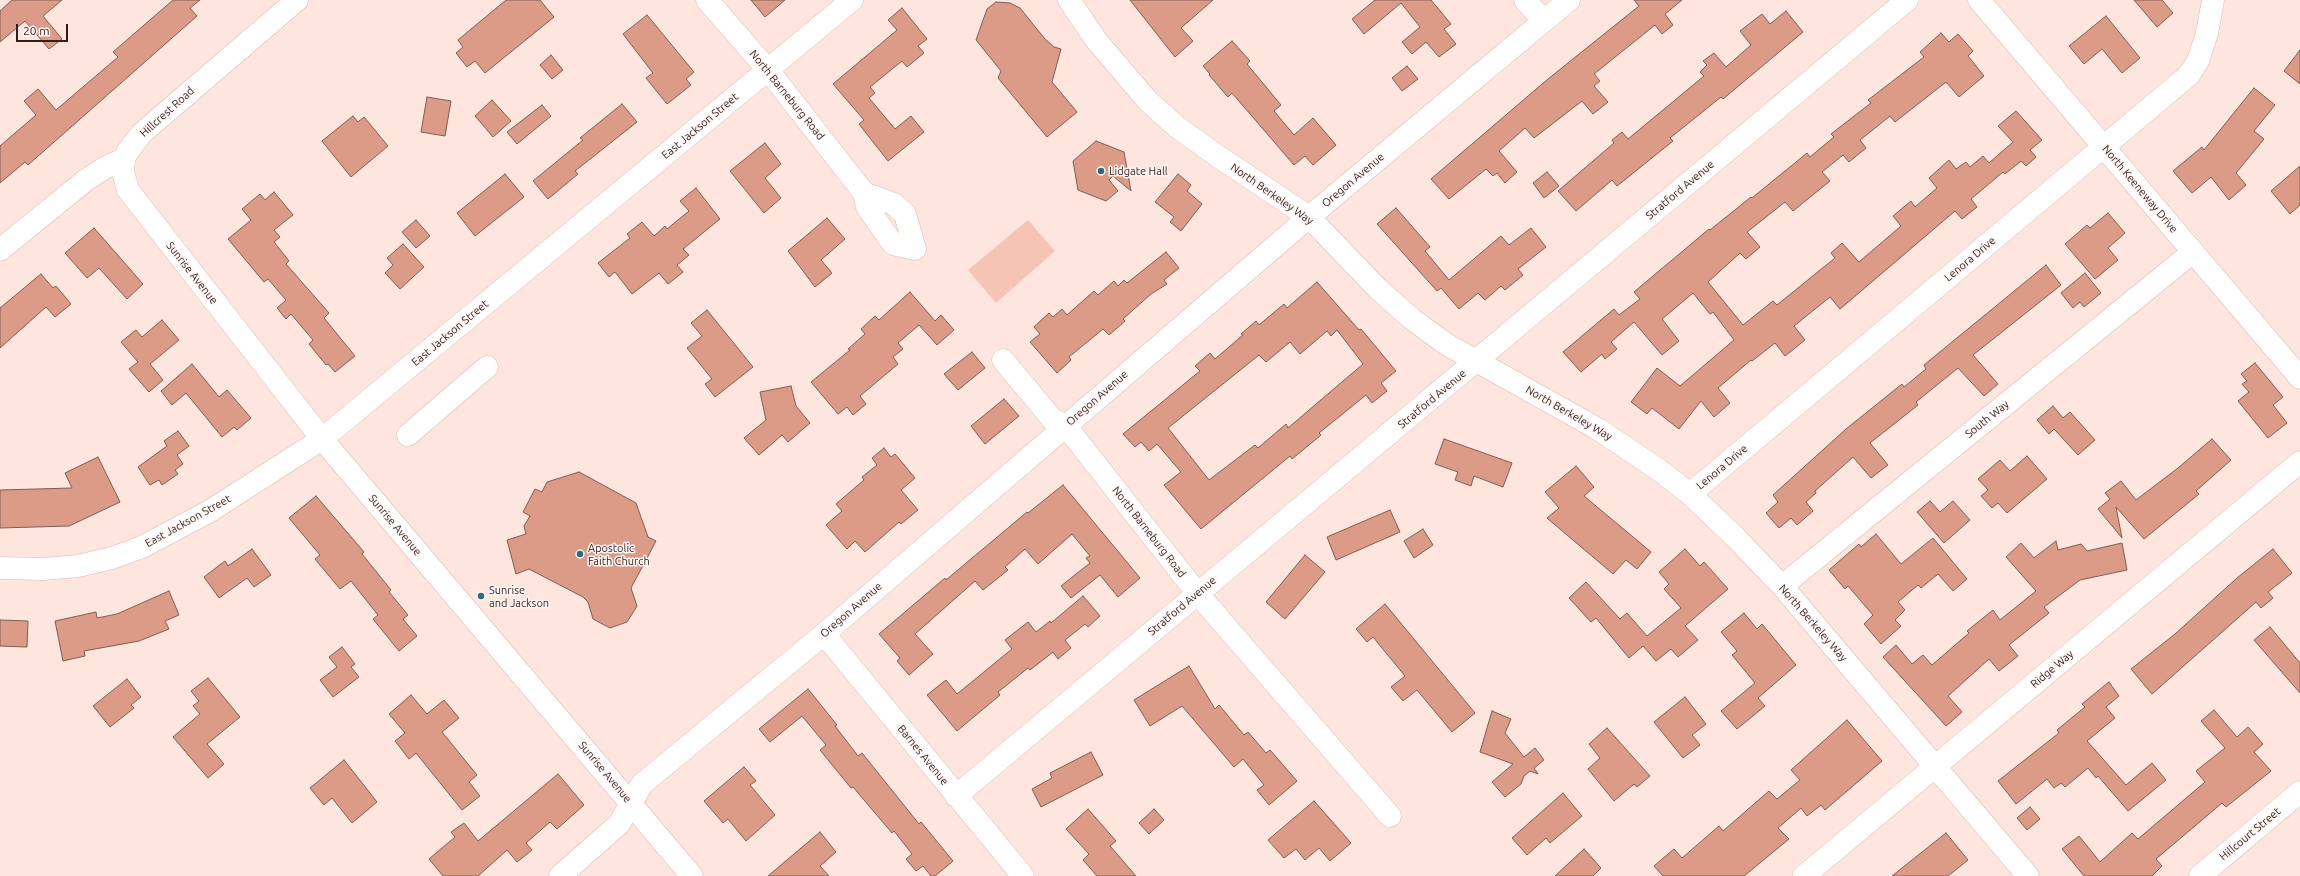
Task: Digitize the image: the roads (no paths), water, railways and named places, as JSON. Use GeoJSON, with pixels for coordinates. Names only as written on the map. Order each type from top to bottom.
{"type":"FeatureCollection","features":[{"type":"Feature","properties":{"kind":"street","name":"Hillcrest Road"},"geometry":{"type":"LineString","coordinates":[[124,160],[134,142],[152,123],[297,0]]}},
{"type":"Feature","properties":{"kind":"street","name":"North Barneburg Road"},"geometry":{"type":"LineString","coordinates":[[707,0],[768,70],[864,193]]}},
{"type":"Feature","properties":{"kind":"street","name":"East Jackson Street"},"geometry":{"type":"LineString","coordinates":[[0,568],[43,569],[78,566],[112,558],[142,547],[210,511],[322,439],[852,0]]}},
{"type":"Feature","properties":{"kind":"street","name":"North Berkeley Way"},"geometry":{"type":"LineString","coordinates":[[1069,0],[1096,40],[1121,71],[1147,100],[1172,123],[1218,158],[1309,217],[1384,294],[1446,344],[1598,429],[1659,470],[1690,494],[1736,538],[1782,586],[2028,876]]}},
{"type":"Feature","properties":{"kind":"street"},"geometry":{"type":"LineString","coordinates":[[1525,0],[1544,21]]}},
{"type":"Feature","properties":{"kind":"street","name":"Oregon Avenue"},"geometry":{"type":"LineString","coordinates":[[560,876],[619,824],[642,784],[824,634],[1065,425],[1309,217],[1569,0]]}},
{"type":"Feature","properties":{"kind":"street","name":"Stratford Avenue"},"geometry":{"type":"LineString","coordinates":[[956,796],[1197,593],[1476,362],[1906,0]]}},
{"type":"Feature","properties":{"kind":"street","name":"North Keeneway Drive"},"geometry":{"type":"LineString","coordinates":[[1979,0],[2300,378]]}},
{"type":"Feature","properties":{"kind":"street","name":"Lenora Drive"},"geometry":{"type":"LineString","coordinates":[[1690,494],[2189,75],[2201,54],[2207,33],[2213,0]]}},
{"type":"Feature","properties":{"kind":"street"},"geometry":{"type":"LineString","coordinates":[[0,250],[86,180],[106,166],[124,160]]}},
{"type":"Feature","properties":{"kind":"street","name":"Sunrise Avenue"},"geometry":{"type":"LineString","coordinates":[[124,160],[125,181],[134,200],[322,439],[631,802],[692,876]]}},
{"type":"Feature","properties":{"kind":"street","name":"South Way"},"geometry":{"type":"LineString","coordinates":[[1782,586],[2193,252]]}},
{"type":"Feature","properties":{"kind":"street","name":"North Barneburg Road"},"geometry":{"type":"LineString","coordinates":[[1003,360],[1053,420],[1065,425],[1197,593],[1390,816]]}},
{"type":"Feature","properties":{"kind":"street"},"geometry":{"type":"LineString","coordinates":[[408,435],[487,367]]}},
{"type":"Feature","properties":{"kind":"street","name":"Ridge Way"},"geometry":{"type":"LineString","coordinates":[[1804,876],[2300,462]]}},
{"type":"Feature","properties":{"kind":"street","name":"Barnes Avenue"},"geometry":{"type":"LineString","coordinates":[[824,634],[1023,876]]}},
{"type":"Feature","properties":{"kind":"street","name":"Hillcourt Street"},"geometry":{"type":"LineString","coordinates":[[2200,876],[2300,792]]}},
{"type":"Feature","properties":{"kind":"place","name":"Lidgate Hall"},"geometry":{"type":"Point","coordinates":[1101,171]}},
{"type":"Feature","properties":{"kind":"place","name":"Apostolic Faith Church"},"geometry":{"type":"Point","coordinates":[580,554]}},
{"type":"Feature","properties":{"kind":"place","name":"Sunrise and Jackson"},"geometry":{"type":"Point","coordinates":[481,596]}}]}
